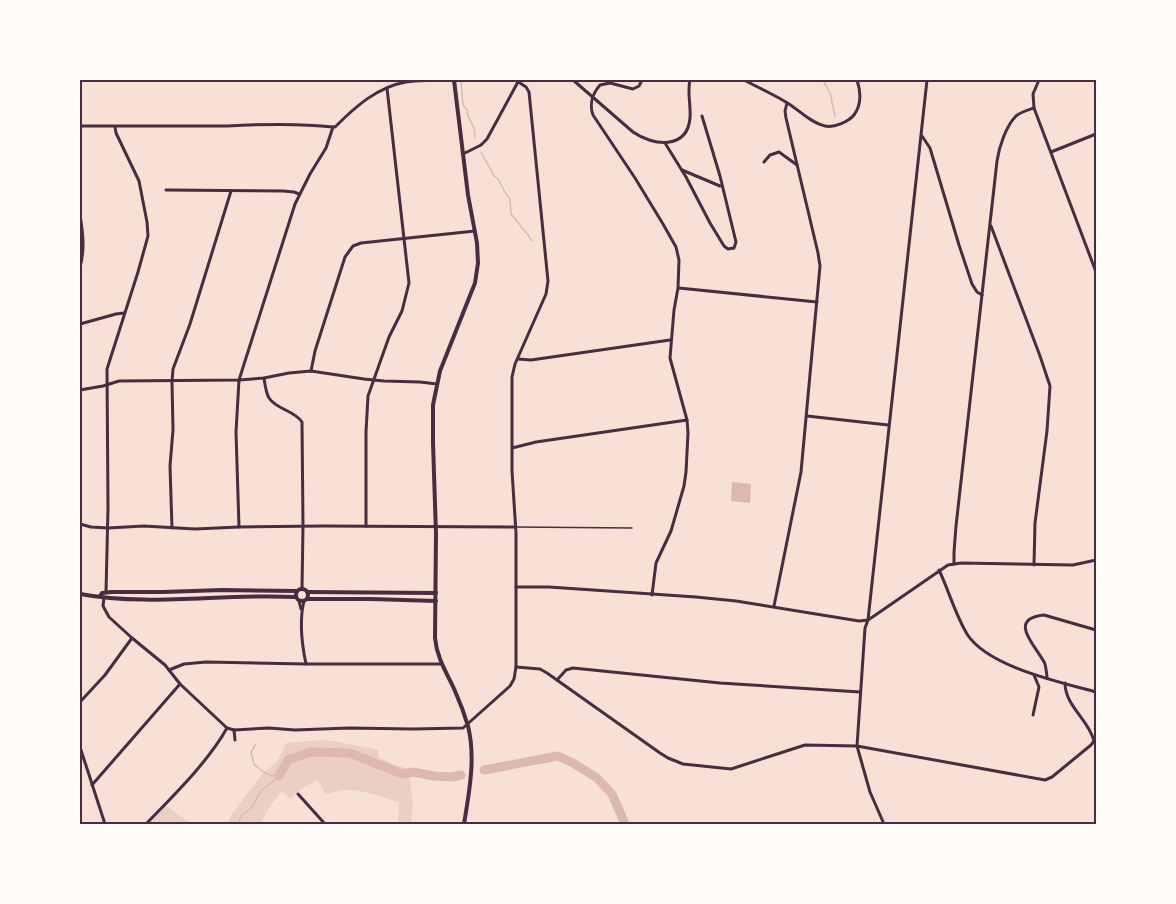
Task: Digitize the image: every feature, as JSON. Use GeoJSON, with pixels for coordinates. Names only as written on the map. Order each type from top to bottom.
{"type":"FeatureCollection","features":[{"type":"Feature","properties":{"kind":"street"},"geometry":{"type":"LineString","coordinates":[[239,527],[236,432],[239,380],[299,194],[326,148],[333,128],[359,104],[378,92],[404,82],[454,80],[478,256],[477,276],[440,371],[433,411],[435,639],[441,664],[456,693],[468,725],[471,765],[464,825]]}},
{"type":"Feature","properties":{"kind":"street"},"geometry":{"type":"LineString","coordinates":[[115,127],[139,181],[148,232],[145,250],[107,369],[108,528],[106,592],[102,597],[103,606],[107,614],[169,670],[180,684],[227,728],[234,730],[463,728],[510,686],[514,679],[516,667],[516,533],[512,471],[512,386],[514,369],[546,294],[548,281],[529,92],[518,80],[489,136],[480,145],[463,154]]}},
{"type":"Feature","properties":{"kind":"street"},"geometry":{"type":"LineString","coordinates":[[573,80],[638,136],[665,142],[678,139],[687,127],[690,117],[688,88],[690,80]]}},
{"type":"Feature","properties":{"kind":"street"},"geometry":{"type":"LineString","coordinates":[[642,80],[639,86],[633,89],[610,83],[603,84],[598,87],[591,108],[593,115],[635,178],[676,247],[679,260],[670,363],[687,420],[688,441],[684,486],[671,531],[656,563],[652,594]]}},
{"type":"Feature","properties":{"kind":"street"},"geometry":{"type":"LineString","coordinates":[[744,80],[787,103],[816,123],[827,126],[841,123],[853,116],[861,96],[857,80]]}},
{"type":"Feature","properties":{"kind":"street"},"geometry":{"type":"LineString","coordinates":[[884,825],[870,792],[857,746],[860,692],[927,80]]}},
{"type":"Feature","properties":{"kind":"street"},"geometry":{"type":"LineString","coordinates":[[1038,80],[1034,94],[1034,108],[1096,273]]}},
{"type":"Feature","properties":{"kind":"street"},"geometry":{"type":"LineString","coordinates":[[366,526],[367,401],[389,337],[402,311],[408,288],[387,88]]}},
{"type":"Feature","properties":{"kind":"street"},"geometry":{"type":"LineString","coordinates":[[774,607],[798,493],[807,416],[819,261],[785,114],[787,103]]}},
{"type":"Feature","properties":{"kind":"street"},"geometry":{"type":"LineString","coordinates":[[954,564],[954,544],[997,160],[1000,145],[1011,123],[1022,112],[1034,108]]}},
{"type":"Feature","properties":{"kind":"street"},"geometry":{"type":"LineString","coordinates":[[665,142],[724,246],[734,248],[735,242],[720,176],[702,116]]}},
{"type":"Feature","properties":{"kind":"street"},"geometry":{"type":"LineString","coordinates":[[80,126],[251,124],[313,125],[333,128]]}},
{"type":"Feature","properties":{"kind":"street"},"geometry":{"type":"LineString","coordinates":[[1050,153],[1096,134]]}},
{"type":"Feature","properties":{"kind":"street"},"geometry":{"type":"LineString","coordinates":[[921,135],[930,148],[972,284],[982,295]]}},
{"type":"Feature","properties":{"kind":"street"},"geometry":{"type":"LineString","coordinates":[[764,162],[770,155],[779,152],[797,165]]}},
{"type":"Feature","properties":{"kind":"street"},"geometry":{"type":"LineString","coordinates":[[681,169],[721,186]]}},
{"type":"Feature","properties":{"kind":"street"},"geometry":{"type":"LineString","coordinates":[[166,190],[283,191],[299,194]]}},
{"type":"Feature","properties":{"kind":"street"},"geometry":{"type":"LineString","coordinates":[[172,528],[173,369],[190,324],[231,191]]}},
{"type":"Feature","properties":{"kind":"street"},"geometry":{"type":"LineString","coordinates":[[80,215],[84,243],[80,267]]}},
{"type":"Feature","properties":{"kind":"street"},"geometry":{"type":"LineString","coordinates":[[990,224],[1050,386],[1047,431],[1035,524],[1034,565]]}},
{"type":"Feature","properties":{"kind":"street"},"geometry":{"type":"LineString","coordinates":[[311,371],[315,351],[348,251],[353,246],[361,243],[475,231]]}},
{"type":"Feature","properties":{"kind":"street"},"geometry":{"type":"LineString","coordinates":[[678,288],[817,302]]}},
{"type":"Feature","properties":{"kind":"street"},"geometry":{"type":"LineString","coordinates":[[80,324],[124,313]]}},
{"type":"Feature","properties":{"kind":"street"},"geometry":{"type":"LineString","coordinates":[[518,359],[531,360],[671,339]]}},
{"type":"Feature","properties":{"kind":"street"},"geometry":{"type":"LineString","coordinates":[[80,390],[119,381],[239,380],[311,371],[373,380],[437,384]]}},
{"type":"Feature","properties":{"kind":"street"},"geometry":{"type":"LineString","coordinates":[[264,378],[270,399],[302,422],[302,611],[303,653],[306,664]]}},
{"type":"Feature","properties":{"kind":"street"},"geometry":{"type":"LineString","coordinates":[[807,416],[889,425]]}},
{"type":"Feature","properties":{"kind":"street"},"geometry":{"type":"LineString","coordinates":[[512,448],[536,442],[687,420]]}},
{"type":"Feature","properties":{"kind":"street"},"geometry":{"type":"LineString","coordinates":[[80,524],[108,528],[144,526],[195,530],[303,526],[514,527]]}},
{"type":"Feature","properties":{"kind":"street"},"geometry":{"type":"LineString","coordinates":[[516,588],[549,587],[696,597],[859,621],[868,620],[948,565],[1073,565],[1096,560]]}},
{"type":"Feature","properties":{"kind":"street"},"geometry":{"type":"LineString","coordinates":[[939,570],[966,632],[971,640],[985,651],[1023,672],[1096,692]]}},
{"type":"Feature","properties":{"kind":"street"},"geometry":{"type":"LineString","coordinates":[[106,592],[222,590],[436,593]]}},
{"type":"Feature","properties":{"kind":"street"},"geometry":{"type":"LineString","coordinates":[[302,591],[302,600]]}},
{"type":"Feature","properties":{"kind":"street"},"geometry":{"type":"LineString","coordinates":[[80,594],[162,599],[245,596],[302,600],[436,601]]}},
{"type":"Feature","properties":{"kind":"street"},"geometry":{"type":"LineString","coordinates":[[1047,678],[1044,663],[1026,634],[1025,626],[1029,620],[1044,615],[1096,630]]}},
{"type":"Feature","properties":{"kind":"street"},"geometry":{"type":"LineString","coordinates":[[80,702],[105,675],[132,638]]}},
{"type":"Feature","properties":{"kind":"street"},"geometry":{"type":"LineString","coordinates":[[169,670],[184,664],[206,662],[441,664]]}},
{"type":"Feature","properties":{"kind":"street"},"geometry":{"type":"LineString","coordinates":[[516,667],[540,669],[660,753],[683,764],[731,769],[805,744],[857,746],[1025,777],[1049,779],[1094,741],[1090,730],[1066,693],[1065,683]]}},
{"type":"Feature","properties":{"kind":"street"},"geometry":{"type":"LineString","coordinates":[[557,680],[563,672],[573,668],[720,683],[860,692]]}},
{"type":"Feature","properties":{"kind":"street"},"geometry":{"type":"LineString","coordinates":[[1033,715],[1039,687],[1034,675]]}},
{"type":"Feature","properties":{"kind":"street"},"geometry":{"type":"LineString","coordinates":[[92,784],[180,684]]}},
{"type":"Feature","properties":{"kind":"street"},"geometry":{"type":"LineString","coordinates":[[146,825],[211,752],[227,728]]}},
{"type":"Feature","properties":{"kind":"street"},"geometry":{"type":"LineString","coordinates":[[234,730],[235,740]]}},
{"type":"Feature","properties":{"kind":"street"},"geometry":{"type":"LineString","coordinates":[[80,747],[105,825]]}},
{"type":"Feature","properties":{"kind":"street"},"geometry":{"type":"LineString","coordinates":[[298,794],[325,825]]}},
{"type":"Feature","properties":{"kind":"lane"},"geometry":{"type":"LineString","coordinates":[[514,527],[632,528]]}},
{"type":"Feature","properties":{"kind":"shaded area"},"geometry":{"type":"Polygon","coordinates":[[[732,482],[751,484],[750,503],[731,501],[732,482]]]}},
{"type":"Feature","properties":{"kind":"shaded area"},"geometry":{"type":"Polygon","coordinates":[[[323,740],[379,750],[378,757],[409,769],[413,805],[411,824],[398,822],[399,802],[353,790],[326,795],[318,780],[290,799],[282,791],[260,824],[228,824],[231,815],[263,773],[277,762],[286,743],[323,740]]]}},
{"type":"Feature","properties":{"kind":"shaded area"},"geometry":{"type":"Polygon","coordinates":[[[165,805],[192,824],[146,824],[165,805]]]}},
{"type":"Feature","properties":{"kind":"waterway"},"geometry":{"type":"LineString","coordinates":[[461,80],[463,105],[474,128],[475,138]]}},
{"type":"Feature","properties":{"kind":"waterway"},"geometry":{"type":"LineString","coordinates":[[823,80],[830,93],[835,116]]}},
{"type":"Feature","properties":{"kind":"waterway"},"geometry":{"type":"LineString","coordinates":[[481,152],[510,199],[511,214],[532,241]]}},
{"type":"Feature","properties":{"kind":"waterway"},"geometry":{"type":"LineString","coordinates":[[256,744],[251,752],[254,764],[262,771],[278,776]]}},
{"type":"Feature","properties":{"kind":"waterway"},"geometry":{"type":"LineString","coordinates":[[279,776],[288,760],[310,752],[350,753],[402,774],[413,772],[434,776],[461,775]]}},
{"type":"Feature","properties":{"kind":"waterway"},"geometry":{"type":"LineString","coordinates":[[484,770],[558,756],[597,778],[612,794],[625,824]]}},
{"type":"Feature","properties":{"kind":"waterway"},"geometry":{"type":"LineString","coordinates":[[238,824],[241,816],[251,808],[261,791],[279,776]]}}]}
